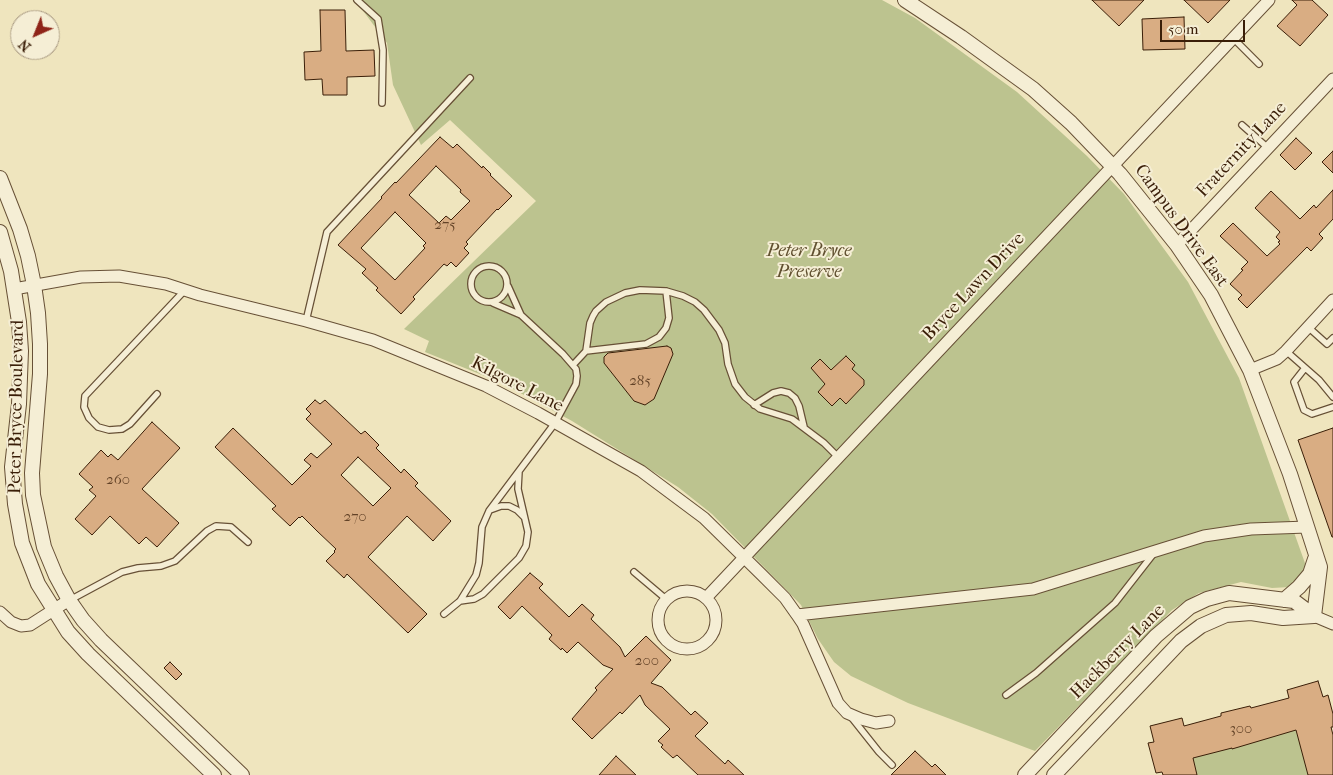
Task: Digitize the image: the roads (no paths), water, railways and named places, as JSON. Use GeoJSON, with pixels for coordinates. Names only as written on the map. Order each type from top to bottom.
{"type":"FeatureCollection","features":[{"type":"Feature","properties":{"kind":"street","name":"Campus Drive East"},"geometry":{"type":"LineString","coordinates":[[905,0],[961,37],[1033,89],[1071,123],[1113,165],[1177,245],[1211,295],[1250,370],[1290,474],[1320,567],[1314,616]]}},
{"type":"Feature","properties":{"kind":"street","name":"Bryce Lawn Drive"},"geometry":{"type":"LineString","coordinates":[[706,598],[1266,1]]}},
{"type":"Feature","properties":{"kind":"street","name":"Fraternity Lane"},"geometry":{"type":"LineString","coordinates":[[1177,245],[1333,79]]}},
{"type":"Feature","properties":{"kind":"street","name":"Peter Bryce Boulevard"},"geometry":{"type":"LineString","coordinates":[[0,178],[20,229],[34,285],[40,352],[39,404],[32,473],[33,495],[44,547],[56,576],[83,620],[101,640],[242,775]]}},
{"type":"Feature","properties":{"kind":"street","name":"Peter Bryce Boulevard"},"geometry":{"type":"LineString","coordinates":[[0,232],[10,266],[21,351],[19,404],[12,467],[15,504],[22,543],[38,584],[68,632],[88,654],[214,775]]}},
{"type":"Feature","properties":{"kind":"street","name":"Kilgore Lane"},"geometry":{"type":"LineString","coordinates":[[14,289],[81,277],[119,276],[166,284],[306,321],[391,347],[486,386],[628,463],[704,518],[785,598],[807,632],[831,690],[838,703],[847,713]]}},
{"type":"Feature","properties":{"kind":"street"},"geometry":{"type":"LineString","coordinates":[[1250,370],[1277,359],[1333,300]]}},
{"type":"Feature","properties":{"kind":"street"},"geometry":{"type":"LineString","coordinates":[[797,615],[1033,589],[1204,536],[1251,529],[1307,527]]}},
{"type":"Feature","properties":{"kind":"street"},"geometry":{"type":"LineString","coordinates":[[1284,600],[1310,574],[1316,556]]}},
{"type":"Feature","properties":{"kind":"street"},"geometry":{"type":"LineString","coordinates":[[681,591],[690,591],[706,598],[712,606],[715,615],[715,625],[712,634],[705,642],[697,647],[687,649],[669,643],[662,635],[658,626],[660,607],[666,599],[681,591]]}},
{"type":"Feature","properties":{"kind":"street","name":"Hackberry Lane"},"geometry":{"type":"LineString","coordinates":[[1025,775],[1156,636],[1190,607],[1207,599],[1229,593],[1294,601],[1314,616],[1333,624]]}},
{"type":"Feature","properties":{"kind":"street"},"geometry":{"type":"LineString","coordinates":[[0,612],[11,622],[21,626],[30,625],[69,600]]}},
{"type":"Feature","properties":{"kind":"street","name":"Hackberry Lane"},"geometry":{"type":"LineString","coordinates":[[1054,775],[1181,641],[1201,626],[1226,615],[1252,613],[1283,618],[1314,616]]}},
{"type":"Feature","properties":{"kind":"street"},"geometry":{"type":"LineString","coordinates":[[847,713],[876,723],[889,720]]}},
{"type":"Feature","properties":{"kind":"lane"},"geometry":{"type":"LineString","coordinates":[[357,0],[378,19],[383,50],[382,103]]}},
{"type":"Feature","properties":{"kind":"lane"},"geometry":{"type":"LineString","coordinates":[[1233,38],[1259,64]]}},
{"type":"Feature","properties":{"kind":"lane"},"geometry":{"type":"LineString","coordinates":[[306,321],[327,232],[470,78]]}},
{"type":"Feature","properties":{"kind":"lane"},"geometry":{"type":"LineString","coordinates":[[1242,125],[1268,148]]}},
{"type":"Feature","properties":{"kind":"lane"},"geometry":{"type":"LineString","coordinates":[[444,614],[460,601],[476,575],[480,563],[482,526],[489,511],[556,423],[576,384],[577,374],[573,364],[521,315],[493,302],[482,301],[474,294],[471,282],[476,272],[486,266],[497,267],[505,275],[521,315]]}},
{"type":"Feature","properties":{"kind":"lane"},"geometry":{"type":"LineString","coordinates":[[493,302],[504,297],[508,286]]}},
{"type":"Feature","properties":{"kind":"lane"},"geometry":{"type":"LineString","coordinates":[[157,394],[130,424],[122,429],[109,430],[98,427],[88,418],[84,407],[85,396],[185,290]]}},
{"type":"Feature","properties":{"kind":"lane"},"geometry":{"type":"LineString","coordinates":[[586,352],[593,316],[606,302],[625,293],[640,290],[666,291],[683,296],[695,302],[704,310],[719,330],[735,384],[745,397],[754,405],[769,413],[792,419],[838,457]]}},
{"type":"Feature","properties":{"kind":"lane"},"geometry":{"type":"LineString","coordinates":[[573,364],[586,352],[646,344],[659,337],[666,328],[669,318],[666,291]]}},
{"type":"Feature","properties":{"kind":"lane"},"geometry":{"type":"LineString","coordinates":[[1308,327],[1333,350]]}},
{"type":"Feature","properties":{"kind":"lane"},"geometry":{"type":"LineString","coordinates":[[1327,344],[1333,338]]}},
{"type":"Feature","properties":{"kind":"lane"},"geometry":{"type":"LineString","coordinates":[[1286,351],[1319,380],[1333,397]]}},
{"type":"Feature","properties":{"kind":"lane"},"geometry":{"type":"LineString","coordinates":[[1304,368],[1294,382],[1304,410],[1312,414],[1333,407]]}},
{"type":"Feature","properties":{"kind":"lane"},"geometry":{"type":"LineString","coordinates":[[754,405],[773,393],[781,391],[789,393],[795,398],[799,406],[804,427]]}},
{"type":"Feature","properties":{"kind":"lane"},"geometry":{"type":"LineString","coordinates":[[460,601],[474,599],[483,594],[519,558],[526,546],[528,532],[518,488],[519,471]]}},
{"type":"Feature","properties":{"kind":"lane"},"geometry":{"type":"LineString","coordinates":[[489,511],[501,506],[509,506],[526,518]]}},
{"type":"Feature","properties":{"kind":"lane"},"geometry":{"type":"LineString","coordinates":[[69,600],[122,572],[138,568],[161,566],[175,561],[207,530],[216,526],[231,527],[248,542]]}},
{"type":"Feature","properties":{"kind":"lane"},"geometry":{"type":"LineString","coordinates":[[1006,695],[1036,673],[1115,603],[1156,551]]}},
{"type":"Feature","properties":{"kind":"lane"},"geometry":{"type":"LineString","coordinates":[[634,572],[666,599]]}},
{"type":"Feature","properties":{"kind":"lane"},"geometry":{"type":"LineString","coordinates":[[847,713],[892,766]]}},
{"type":"Feature","properties":{"kind":"park label","name":"Peter Bryce Preserve"},"geometry":{"type":"Point","coordinates":[809,262]}}]}
